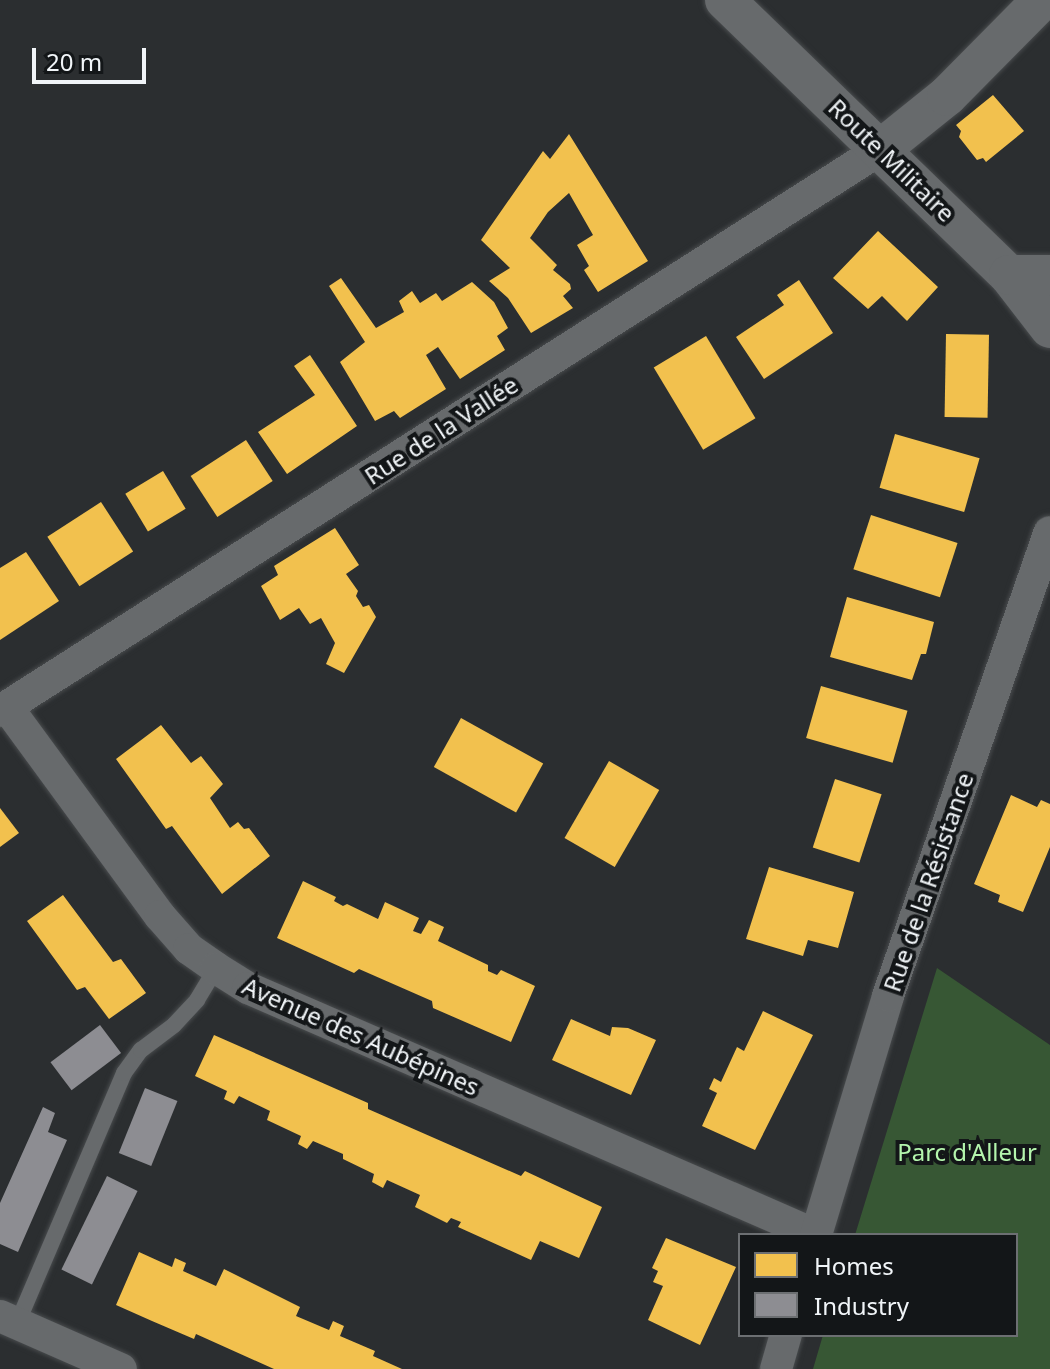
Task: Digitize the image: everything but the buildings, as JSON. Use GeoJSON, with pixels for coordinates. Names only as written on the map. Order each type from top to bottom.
{"type":"FeatureCollection","features":[{"type":"Feature","properties":{"kind":"street","name":"Route Militaire"},"geometry":{"type":"LineString","coordinates":[[725,0],[1009,275],[1050,328]]}},
{"type":"Feature","properties":{"kind":"street"},"geometry":{"type":"LineString","coordinates":[[881,149],[947,96],[1042,0]]}},
{"type":"Feature","properties":{"kind":"street","name":"Rue de la Vallée"},"geometry":{"type":"LineString","coordinates":[[3,709],[881,149]]}},
{"type":"Feature","properties":{"kind":"street"},"geometry":{"type":"LineString","coordinates":[[1009,275],[1050,275]]}},
{"type":"Feature","properties":{"kind":"street","name":"Rue de la Résistance"},"geometry":{"type":"LineString","coordinates":[[817,1233],[888,996],[1050,532]]}},
{"type":"Feature","properties":{"kind":"street","name":"Avenue des Aubépines"},"geometry":{"type":"LineString","coordinates":[[3,709],[160,916],[189,949],[216,968],[248,988],[811,1233]]}},
{"type":"Feature","properties":{"kind":"street"},"geometry":{"type":"LineString","coordinates":[[8,1320],[121,1369]]}},
{"type":"Feature","properties":{"kind":"street"},"geometry":{"type":"LineString","coordinates":[[776,1369],[785,1337]]}},
{"type":"Feature","properties":{"kind":"lane"},"geometry":{"type":"LineString","coordinates":[[8,1320],[124,1073],[141,1050],[174,1025],[197,1000],[216,968]]}},
{"type":"Feature","properties":{"kind":"green space","name":"Parc d'Alleur"},"geometry":{"type":"Polygon","coordinates":[[[937,968],[1050,1045],[1050,1369],[813,1369],[822,1337],[1018,1337],[1018,1233],[856,1233],[937,968]]]}}]}
